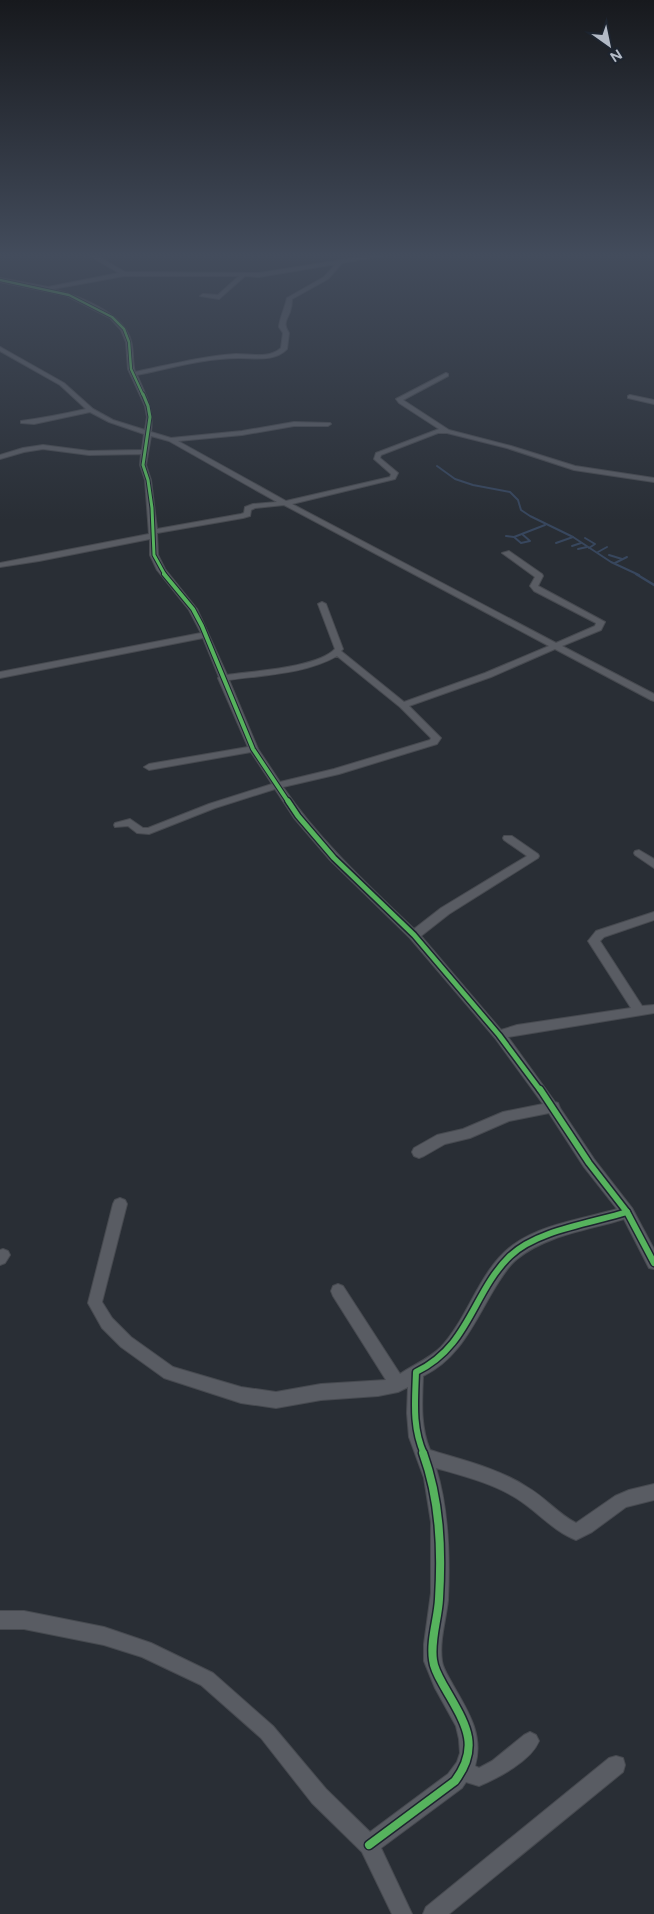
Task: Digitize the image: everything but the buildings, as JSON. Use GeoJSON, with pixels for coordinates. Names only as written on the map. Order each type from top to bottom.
{"type":"FeatureCollection","features":[{"type":"Feature","properties":{"kind":"street"},"geometry":{"type":"LineString","coordinates":[[128,342],[133,374],[148,406],[150,418],[143,466],[149,488],[152,534],[157,563],[192,609],[206,635],[222,678],[253,749],[298,816],[321,844],[414,935],[499,1035],[554,1107],[589,1163],[627,1212],[654,1263]]}},
{"type":"Feature","properties":{"kind":"street"},"geometry":{"type":"LineString","coordinates":[[133,374],[221,357],[280,354],[284,349],[285,342]]}},
{"type":"Feature","properties":{"kind":"street"},"geometry":{"type":"LineString","coordinates":[[0,348],[62,384],[91,410],[118,424],[149,431],[171,440],[285,503],[654,698]]}},
{"type":"Feature","properties":{"kind":"street"},"geometry":{"type":"LineString","coordinates":[[446,375],[399,399],[400,402],[447,431]]}},
{"type":"Feature","properties":{"kind":"street"},"geometry":{"type":"LineString","coordinates":[[630,397],[654,402]]}},
{"type":"Feature","properties":{"kind":"street"},"geometry":{"type":"LineString","coordinates":[[22,422],[34,422],[91,410]]}},
{"type":"Feature","properties":{"kind":"street"},"geometry":{"type":"LineString","coordinates":[[171,440],[242,434],[294,424],[328,424]]}},
{"type":"Feature","properties":{"kind":"street"},"geometry":{"type":"LineString","coordinates":[[0,565],[39,559],[243,516],[253,506],[285,503],[393,478],[395,473],[377,459],[378,454],[437,431],[447,431],[508,447],[574,468],[654,480]]}},
{"type":"Feature","properties":{"kind":"street"},"geometry":{"type":"LineString","coordinates":[[0,458],[23,450],[43,447],[89,453],[144,452]]}},
{"type":"Feature","properties":{"kind":"street"},"geometry":{"type":"LineString","coordinates":[[403,705],[488,675],[598,628],[601,622],[537,589],[534,586],[539,576],[506,552]]}},
{"type":"Feature","properties":{"kind":"street"},"geometry":{"type":"LineString","coordinates":[[322,604],[338,644],[338,653]]}},
{"type":"Feature","properties":{"kind":"street"},"geometry":{"type":"LineString","coordinates":[[0,675],[206,635]]}},
{"type":"Feature","properties":{"kind":"street"},"geometry":{"type":"LineString","coordinates":[[222,678],[314,664],[327,660],[338,653]]}},
{"type":"Feature","properties":{"kind":"street"},"geometry":{"type":"LineString","coordinates":[[119,825],[130,822],[141,831],[149,831],[212,806],[278,785],[336,772],[393,756],[436,740],[433,734],[403,705],[338,653]]}},
{"type":"Feature","properties":{"kind":"street"},"geometry":{"type":"LineString","coordinates":[[149,767],[253,749]]}},
{"type":"Feature","properties":{"kind":"street"},"geometry":{"type":"LineString","coordinates":[[414,935],[445,911],[534,856],[508,838]]}},
{"type":"Feature","properties":{"kind":"street"},"geometry":{"type":"LineString","coordinates":[[639,853],[654,864]]}},
{"type":"Feature","properties":{"kind":"street"},"geometry":{"type":"LineString","coordinates":[[639,1012],[594,942],[600,934],[654,916]]}},
{"type":"Feature","properties":{"kind":"street"},"geometry":{"type":"LineString","coordinates":[[499,1035],[517,1030],[654,1009]]}},
{"type":"Feature","properties":{"kind":"street"},"geometry":{"type":"LineString","coordinates":[[419,1152],[442,1138],[465,1134],[507,1116],[554,1107]]}},
{"type":"Feature","properties":{"kind":"street"},"geometry":{"type":"LineString","coordinates":[[120,1204],[95,1303],[107,1323],[126,1342],[169,1373],[228,1392],[266,1400],[321,1392],[378,1389],[398,1384],[416,1372],[426,1369],[452,1344],[500,1269],[510,1256],[524,1245],[543,1237],[627,1212]]}},
{"type":"Feature","properties":{"kind":"street"},"geometry":{"type":"LineString","coordinates":[[338,1291],[398,1384]]}},
{"type":"Feature","properties":{"kind":"street"},"geometry":{"type":"LineString","coordinates":[[369,1845],[455,1781],[464,1772],[469,1757],[464,1722],[434,1667],[432,1652],[439,1600],[440,1543],[437,1505],[425,1456],[417,1439],[415,1426],[416,1372]]}},
{"type":"Feature","properties":{"kind":"street"},"geometry":{"type":"LineString","coordinates":[[425,1456],[495,1479],[521,1492],[550,1513],[561,1524],[576,1532],[616,1504],[635,1496],[654,1492]]}},
{"type":"Feature","properties":{"kind":"street"},"geometry":{"type":"LineString","coordinates":[[0,1620],[24,1620],[104,1636],[145,1649],[207,1679],[266,1732],[319,1796],[369,1845],[402,1914]]}},
{"type":"Feature","properties":{"kind":"street"},"geometry":{"type":"LineString","coordinates":[[464,1772],[479,1776],[498,1768],[530,1741]]}},
{"type":"Feature","properties":{"kind":"street"},"geometry":{"type":"LineString","coordinates":[[433,1914],[616,1765]]}},
{"type":"Feature","properties":{"kind":"waterway"},"geometry":{"type":"LineString","coordinates":[[437,466],[455,479],[473,485],[510,492],[518,500],[521,510],[573,537]]}},
{"type":"Feature","properties":{"kind":"waterway"},"geometry":{"type":"LineString","coordinates":[[514,537],[545,525]]}},
{"type":"Feature","properties":{"kind":"waterway"},"geometry":{"type":"LineString","coordinates":[[514,537],[521,543],[530,541],[522,534]]}},
{"type":"Feature","properties":{"kind":"waterway"},"geometry":{"type":"LineString","coordinates":[[506,536],[514,537]]}},
{"type":"Feature","properties":{"kind":"waterway"},"geometry":{"type":"LineString","coordinates":[[556,543],[573,537]]}},
{"type":"Feature","properties":{"kind":"waterway"},"geometry":{"type":"LineString","coordinates":[[573,537],[589,548]]}},
{"type":"Feature","properties":{"kind":"waterway"},"geometry":{"type":"LineString","coordinates":[[585,538],[595,544],[589,548]]}},
{"type":"Feature","properties":{"kind":"waterway"},"geometry":{"type":"LineString","coordinates":[[572,546],[581,543]]}},
{"type":"Feature","properties":{"kind":"waterway"},"geometry":{"type":"LineString","coordinates":[[578,549],[587,547]]}},
{"type":"Feature","properties":{"kind":"waterway"},"geometry":{"type":"LineString","coordinates":[[598,552],[607,547]]}},
{"type":"Feature","properties":{"kind":"waterway"},"geometry":{"type":"LineString","coordinates":[[589,548],[611,562],[639,575]]}},
{"type":"Feature","properties":{"kind":"waterway"},"geometry":{"type":"LineString","coordinates":[[609,555],[622,559]]}},
{"type":"Feature","properties":{"kind":"waterway"},"geometry":{"type":"LineString","coordinates":[[615,563],[627,557]]}},
{"type":"Feature","properties":{"kind":"waterway"},"geometry":{"type":"LineString","coordinates":[[636,574],[654,585]]}},
{"type":"Feature","properties":{"kind":"cycle path"},"geometry":{"type":"LineString","coordinates":[[129,342],[131,369],[148,406],[150,417],[143,465],[148,480],[152,508],[154,555],[161,570],[193,609],[202,626],[253,749],[298,816],[334,858],[414,935],[499,1035],[533,1079],[589,1163],[627,1212],[654,1263]]}},
{"type":"Feature","properties":{"kind":"cycle path"},"geometry":{"type":"LineString","coordinates":[[369,1845],[455,1781],[465,1767],[469,1753],[469,1739],[464,1724],[441,1681],[433,1661],[433,1644],[439,1600],[440,1532],[434,1489],[416,1429],[416,1372],[432,1365],[445,1353],[457,1338],[499,1270],[510,1256],[520,1248],[549,1235],[627,1212]]}}]}
